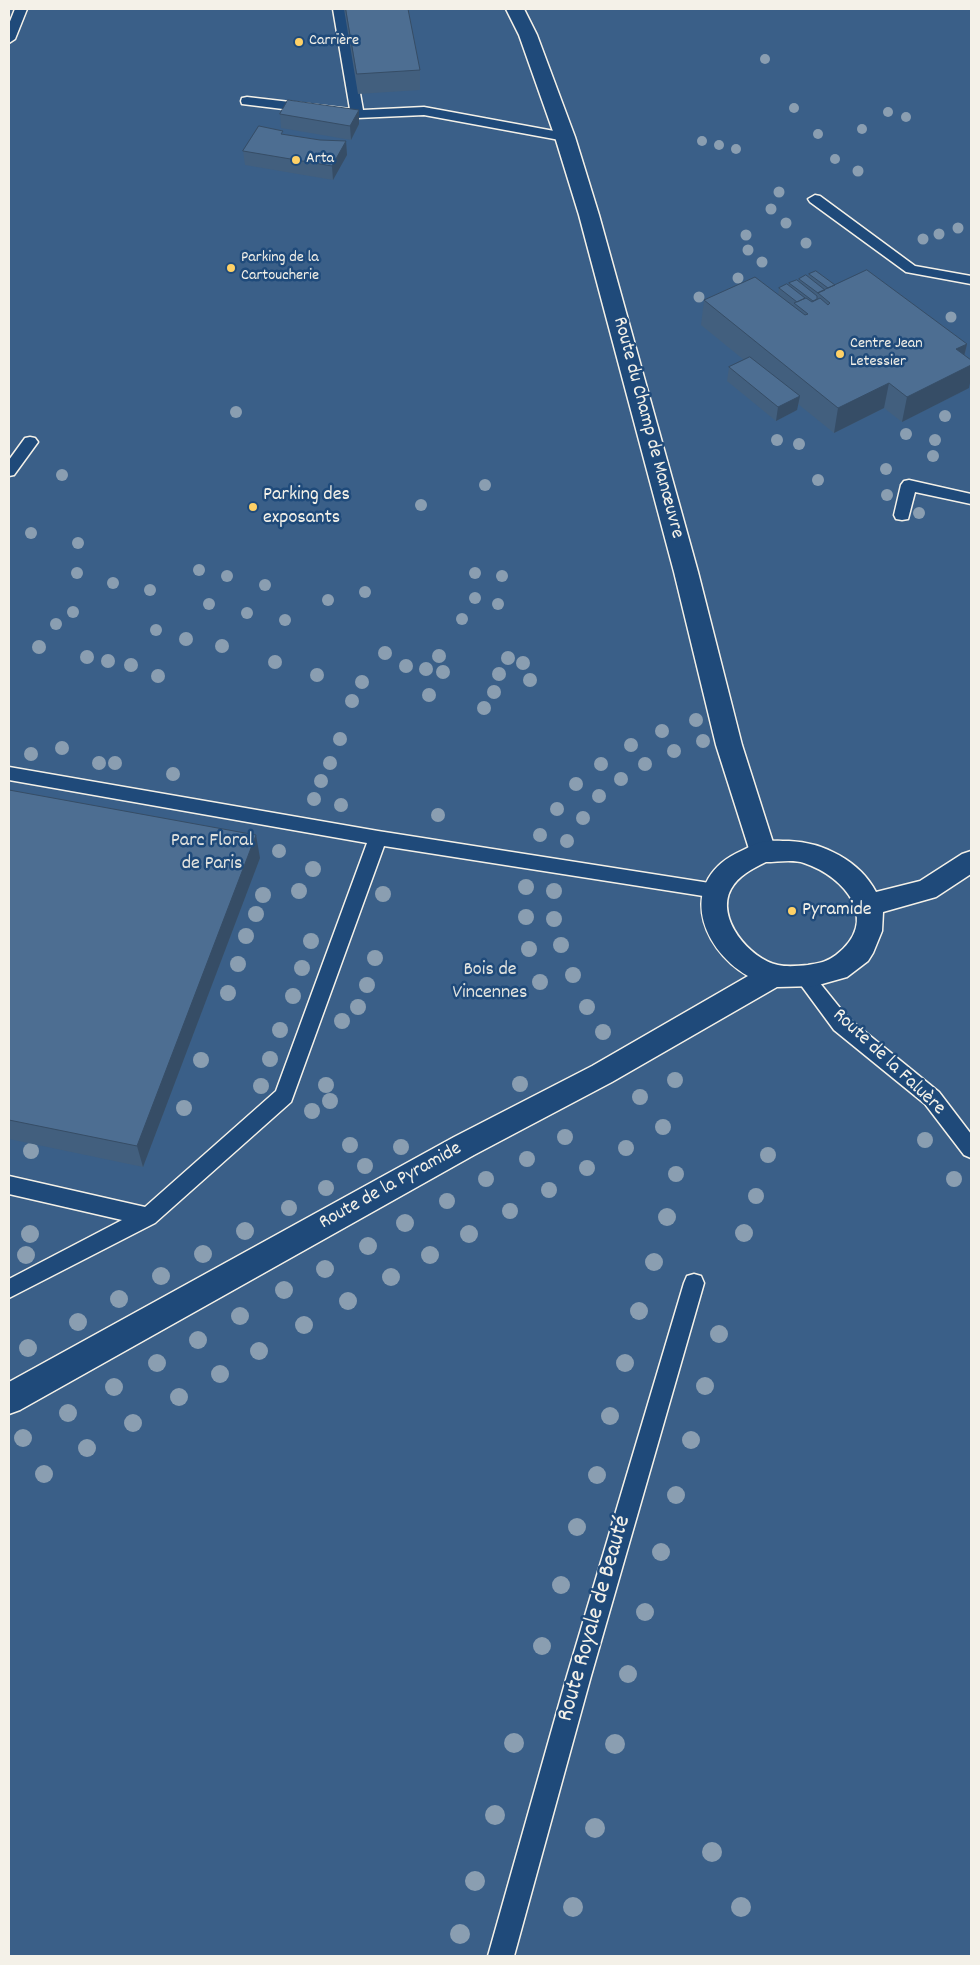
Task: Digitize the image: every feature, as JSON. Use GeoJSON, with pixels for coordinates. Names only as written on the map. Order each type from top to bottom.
{"type":"FeatureCollection","features":[{"type":"Feature","properties":{"kind":"street","name":"Route du Champ de Manœuvre"},"geometry":{"type":"LineString","coordinates":[[515,9],[528,35],[565,137],[589,215],[686,572],[729,745],[763,852]]}},
{"type":"Feature","properties":{"kind":"street"},"geometry":{"type":"LineString","coordinates":[[763,852],[798,852],[808,854],[852,877],[870,904],[870,927],[859,952],[836,969],[804,977],[774,975],[740,957],[722,938],[714,916],[716,891],[734,867],[763,852]]}},
{"type":"Feature","properties":{"kind":"street"},"geometry":{"type":"LineString","coordinates":[[870,904],[926,890],[971,861]]}},
{"type":"Feature","properties":{"kind":"street","name":"Route de la Pyramide"},"geometry":{"type":"LineString","coordinates":[[9,1399],[464,1146],[602,1074],[774,975]]}},
{"type":"Feature","properties":{"kind":"lane"},"geometry":{"type":"LineString","coordinates":[[9,39],[21,9]]}},
{"type":"Feature","properties":{"kind":"lane"},"geometry":{"type":"LineString","coordinates":[[338,9],[357,114]]}},
{"type":"Feature","properties":{"kind":"lane"},"geometry":{"type":"LineString","coordinates":[[247,101],[357,114],[424,110],[565,137]]}},
{"type":"Feature","properties":{"kind":"lane"},"geometry":{"type":"LineString","coordinates":[[815,199],[911,269],[971,280]]}},
{"type":"Feature","properties":{"kind":"lane"},"geometry":{"type":"LineString","coordinates":[[9,471],[30,442]]}},
{"type":"Feature","properties":{"kind":"lane"},"geometry":{"type":"LineString","coordinates":[[902,515],[909,485],[971,499]]}},
{"type":"Feature","properties":{"kind":"lane"},"geometry":{"type":"LineString","coordinates":[[9,773],[378,838],[716,891]]}},
{"type":"Feature","properties":{"kind":"lane"},"geometry":{"type":"LineString","coordinates":[[9,1289],[148,1217],[284,1096],[378,838]]}},
{"type":"Feature","properties":{"kind":"lane","name":"Route de la Faluère"},"geometry":{"type":"LineString","coordinates":[[804,977],[842,1024],[932,1098],[971,1149]]}},
{"type":"Feature","properties":{"kind":"lane"},"geometry":{"type":"LineString","coordinates":[[9,1185],[148,1217]]}},
{"type":"Feature","properties":{"kind":"lane","name":"Route Royale de Beauté"},"geometry":{"type":"LineString","coordinates":[[501,1956],[579,1676],[694,1283]]}},
{"type":"Feature","properties":{"kind":"green space","name":"Bois de Vincennes"},"geometry":{"type":"Polygon","coordinates":[[[9,9],[971,9],[971,1956],[9,1956],[9,9]]]}},
{"type":"Feature","properties":{"kind":"building"},"geometry":{"type":"Polygon","coordinates":[[[346,9],[408,9],[420,70],[357,74],[346,9]]]}},
{"type":"Feature","properties":{"kind":"building"},"geometry":{"type":"Polygon","coordinates":[[[288,100],[359,110],[350,126],[280,114],[288,100]]]}},
{"type":"Feature","properties":{"kind":"building"},"geometry":{"type":"Polygon","coordinates":[[[259,126],[283,131],[281,134],[320,140],[346,141],[332,166],[243,151],[259,126]]]}},
{"type":"Feature","properties":{"kind":"building","name":"Centre Jean Letessier"},"geometry":{"type":"Polygon","coordinates":[[[867,270],[967,344],[956,349],[971,360],[971,365],[907,397],[889,383],[838,408],[704,300],[755,277],[805,315],[808,314],[794,303],[806,298],[812,302],[820,298],[828,305],[830,303],[818,293],[867,270]]]}},
{"type":"Feature","properties":{"kind":"building"},"geometry":{"type":"Polygon","coordinates":[[[816,271],[835,285],[828,288],[809,274],[816,271]]]}},
{"type":"Feature","properties":{"kind":"building"},"geometry":{"type":"Polygon","coordinates":[[[806,275],[825,290],[818,293],[799,279],[806,275]]]}},
{"type":"Feature","properties":{"kind":"building"},"geometry":{"type":"Polygon","coordinates":[[[797,280],[817,296],[817,299],[813,301],[789,283],[797,280]]]}},
{"type":"Feature","properties":{"kind":"building"},"geometry":{"type":"Polygon","coordinates":[[[787,284],[805,298],[797,302],[779,288],[787,284]]]}},
{"type":"Feature","properties":{"kind":"building"},"geometry":{"type":"Polygon","coordinates":[[[750,357],[800,396],[778,407],[729,367],[750,357]]]}},
{"type":"Feature","properties":{"kind":"building"},"geometry":{"type":"Polygon","coordinates":[[[9,790],[256,835],[137,1146],[9,1120],[9,790]]]}},
{"type":"Feature","properties":{"kind":"place","name":"Carrière"},"geometry":{"type":"Point","coordinates":[299,42]}},
{"type":"Feature","properties":{"kind":"place","name":"Arta"},"geometry":{"type":"Point","coordinates":[296,160]}},
{"type":"Feature","properties":{"kind":"place","name":"Parking de la Cartoucherie"},"geometry":{"type":"Point","coordinates":[231,268]}},
{"type":"Feature","properties":{"kind":"place","name":"Centre Jean Letessier"},"geometry":{"type":"Point","coordinates":[840,354]}},
{"type":"Feature","properties":{"kind":"place","name":"Parking des exposants"},"geometry":{"type":"Point","coordinates":[253,507]}},
{"type":"Feature","properties":{"kind":"place","name":"Pyramide"},"geometry":{"type":"Point","coordinates":[792,911]}},
{"type":"Feature","properties":{"kind":"park label","name":"Parc Floral de Paris"},"geometry":{"type":"Point","coordinates":[212,854]}}]}
